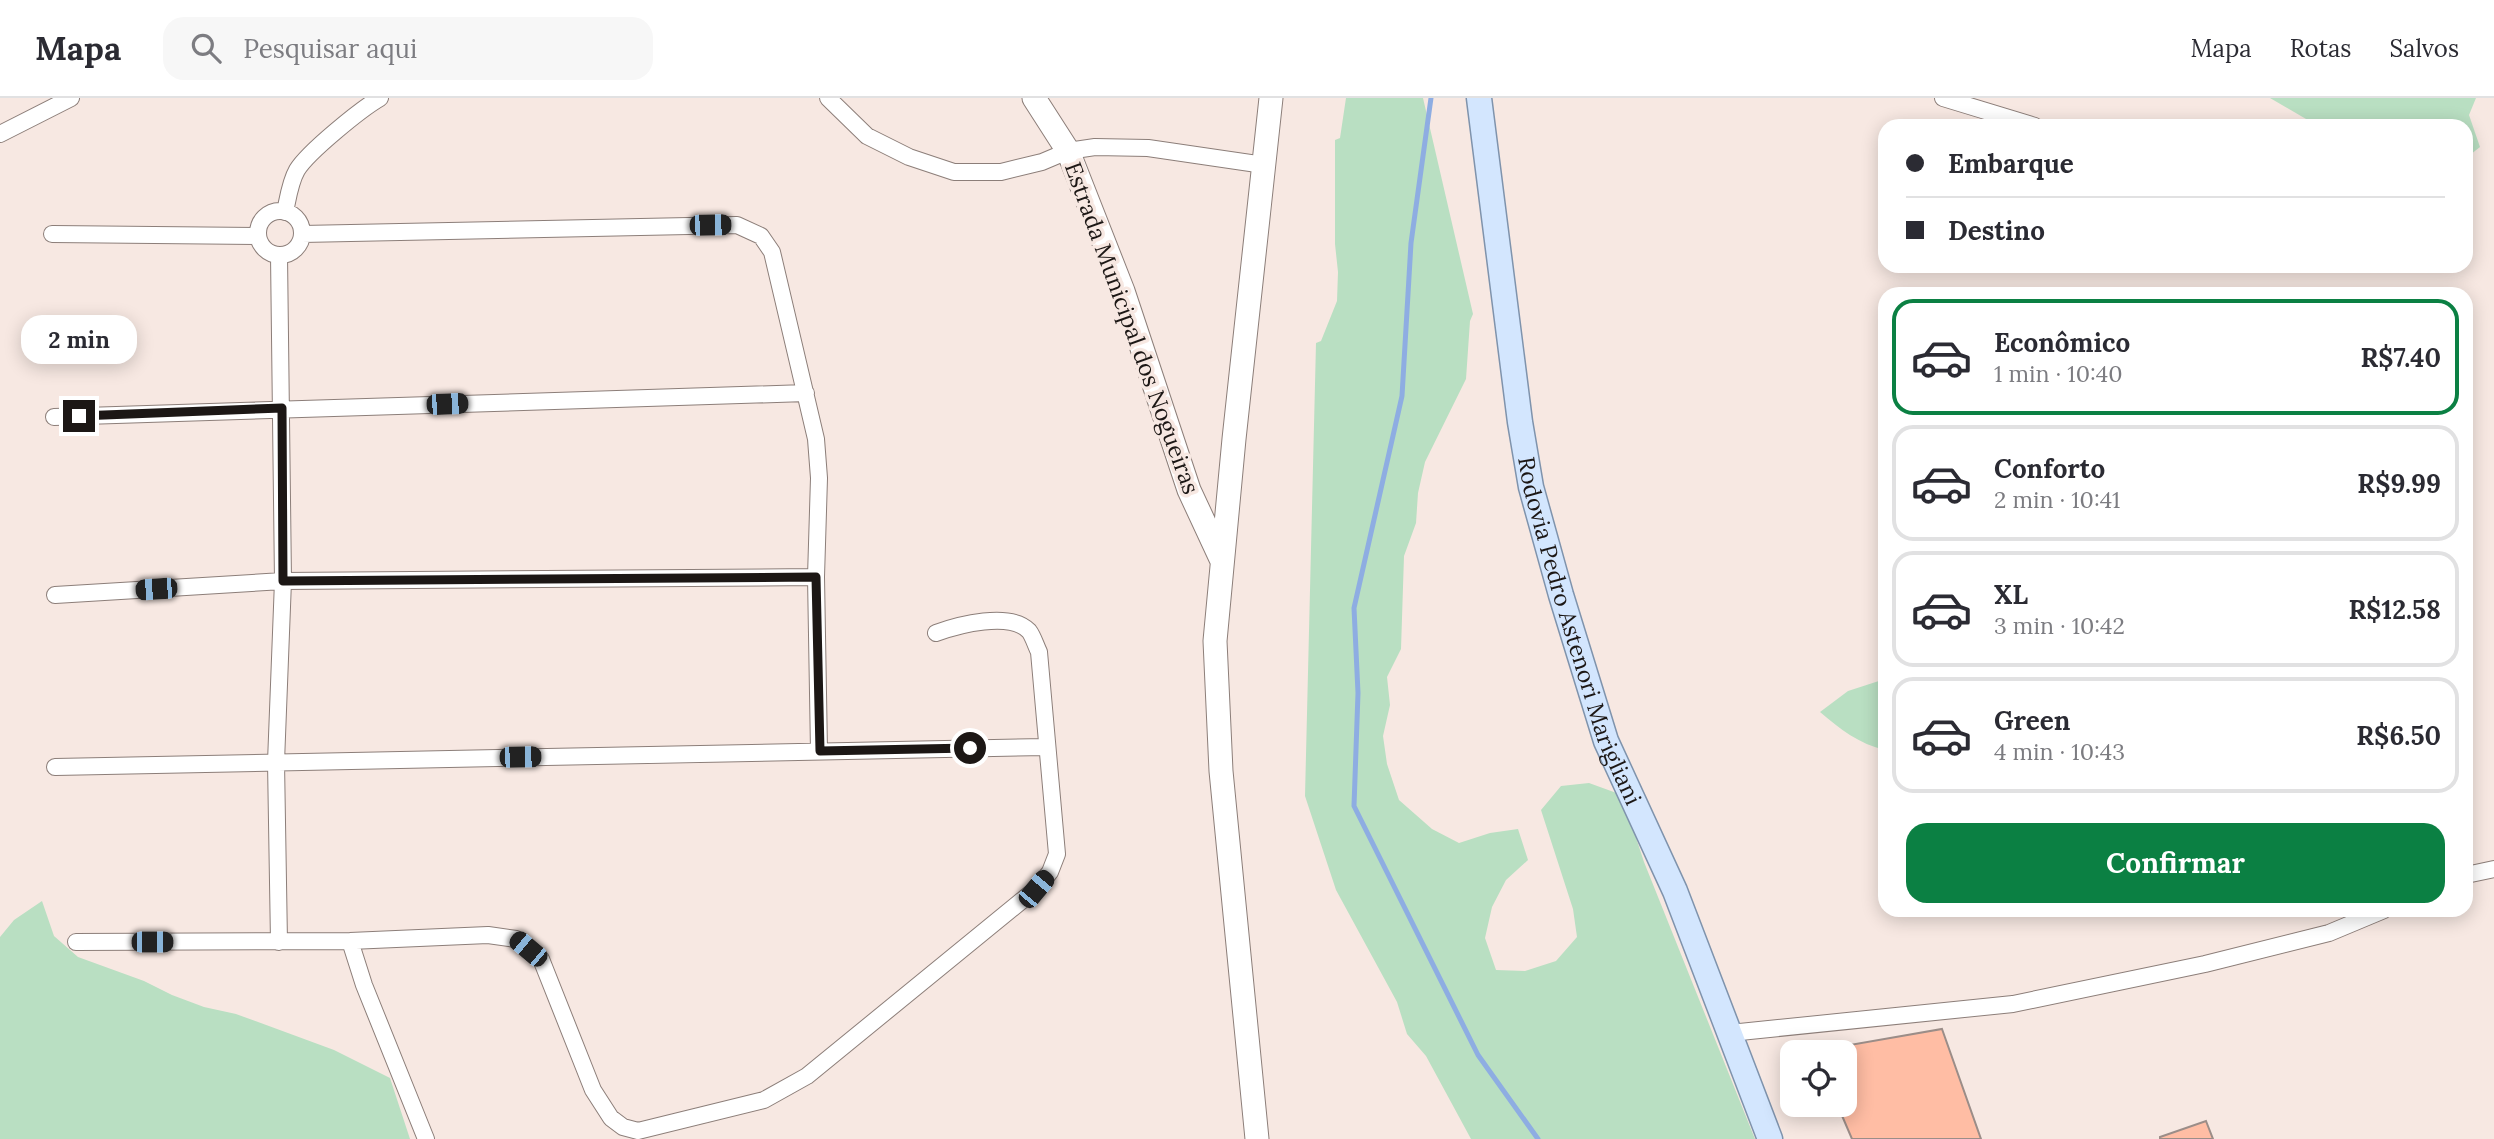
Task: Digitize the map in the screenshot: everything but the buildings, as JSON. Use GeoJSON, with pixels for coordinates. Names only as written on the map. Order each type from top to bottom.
{"type":"FeatureCollection","features":[{"type":"Feature","properties":{"kind":"main road","name":"Rodovia Pedro Astenori Marigliani"},"geometry":{"type":"LineString","coordinates":[[1479,98],[1520,422],[1535,499],[1561,595],[1606,741],[1675,891],[1770,1139]]}},
{"type":"Feature","properties":{"kind":"street"},"geometry":{"type":"LineString","coordinates":[[0,134],[71,98]]}},
{"type":"Feature","properties":{"kind":"street"},"geometry":{"type":"LineString","coordinates":[[285,212],[290,188],[299,167],[366,106],[380,98]]}},
{"type":"Feature","properties":{"kind":"street"},"geometry":{"type":"LineString","coordinates":[[828,98],[867,136],[908,157],[954,172],[1001,172],[1042,162],[1068,152],[1095,147],[1148,148],[1264,165]]}},
{"type":"Feature","properties":{"kind":"street","name":"Estrada Municipal dos Nogueiras"},"geometry":{"type":"LineString","coordinates":[[1034,98],[1068,152],[1123,291],[1189,490],[1222,562]]}},
{"type":"Feature","properties":{"kind":"street"},"geometry":{"type":"LineString","coordinates":[[1257,1139],[1222,771],[1215,641],[1271,98]]}},
{"type":"Feature","properties":{"kind":"street"},"geometry":{"type":"LineString","coordinates":[[1943,98],[2012,119]]}},
{"type":"Feature","properties":{"kind":"street"},"geometry":{"type":"LineString","coordinates":[[275,212],[294,216],[300,224],[302,234],[299,245],[290,253],[279,256],[265,250],[258,236],[259,225],[265,217],[275,212]]}},
{"type":"Feature","properties":{"kind":"street"},"geometry":{"type":"LineString","coordinates":[[302,234],[737,225],[761,236],[772,252],[816,439],[820,751]]}},
{"type":"Feature","properties":{"kind":"street"},"geometry":{"type":"LineString","coordinates":[[52,234],[258,236]]}},
{"type":"Feature","properties":{"kind":"street"},"geometry":{"type":"LineString","coordinates":[[279,256],[283,581],[276,762],[279,942]]}},
{"type":"Feature","properties":{"kind":"street"},"geometry":{"type":"LineString","coordinates":[[54,417],[806,393]]}},
{"type":"Feature","properties":{"kind":"street"},"geometry":{"type":"LineString","coordinates":[[55,595],[283,581],[816,577]]}},
{"type":"Feature","properties":{"kind":"street"},"geometry":{"type":"LineString","coordinates":[[76,942],[350,941],[488,935],[516,939],[541,960],[593,1090],[611,1118],[623,1127],[638,1131],[764,1100],[807,1076],[845,1047],[1036,889],[1050,872],[1057,854],[1039,652],[1028,631],[1011,622],[999,622],[965,623],[936,633]]}},
{"type":"Feature","properties":{"kind":"street"},"geometry":{"type":"LineString","coordinates":[[55,767],[1046,747]]}},
{"type":"Feature","properties":{"kind":"street"},"geometry":{"type":"LineString","coordinates":[[2473,874],[2494,869]]}},
{"type":"Feature","properties":{"kind":"street"},"geometry":{"type":"LineString","coordinates":[[1730,1033],[2013,1004],[2205,964],[2329,933],[2367,917]]}},
{"type":"Feature","properties":{"kind":"street"},"geometry":{"type":"LineString","coordinates":[[350,941],[364,985],[426,1139]]}},
{"type":"Feature","properties":{"kind":"green space"},"geometry":{"type":"Polygon","coordinates":[[[1346,98],[1423,98],[1473,314],[1470,321],[1466,379],[1425,462],[1418,493],[1416,523],[1404,556],[1401,649],[1387,677],[1390,705],[1383,736],[1387,764],[1399,800],[1432,829],[1459,843],[1490,833],[1518,829],[1528,860],[1506,880],[1492,907],[1485,938],[1496,970],[1525,971],[1556,961],[1577,937],[1573,909],[1541,810],[1561,786],[1589,783],[1622,795],[1644,862],[1755,1139],[1471,1139],[1426,1056],[1407,1034],[1397,1002],[1336,890],[1305,796],[1316,343],[1321,341],[1337,301],[1335,140],[1340,138],[1346,98]]]}},
{"type":"Feature","properties":{"kind":"green space"},"geometry":{"type":"Polygon","coordinates":[[[2270,98],[2476,98],[2469,115],[2470,119],[2306,119],[2270,98]]]}},
{"type":"Feature","properties":{"kind":"green space"},"geometry":{"type":"Polygon","coordinates":[[[2473,127],[2480,147],[2473,152],[2473,127]]]}},
{"type":"Feature","properties":{"kind":"green space"},"geometry":{"type":"Polygon","coordinates":[[[1878,681],[1878,748],[1858,740],[1820,712],[1848,691],[1878,681]]]}},
{"type":"Feature","properties":{"kind":"green space"},"geometry":{"type":"Polygon","coordinates":[[[42,901],[54,936],[78,957],[204,1007],[236,1014],[334,1050],[390,1078],[410,1139],[0,1139],[0,937],[14,920],[42,901]]]}},
{"type":"Feature","properties":{"kind":"waterway"},"geometry":{"type":"LineString","coordinates":[[1431,98],[1411,243],[1402,396],[1354,608],[1358,693],[1354,806],[1478,1055],[1538,1139]]}},
{"type":"Feature","properties":{"kind":"route"},"geometry":{"type":"LineString","coordinates":[[79,416],[282,408],[283,581],[816,577],[820,751],[970,748]]}}]}
